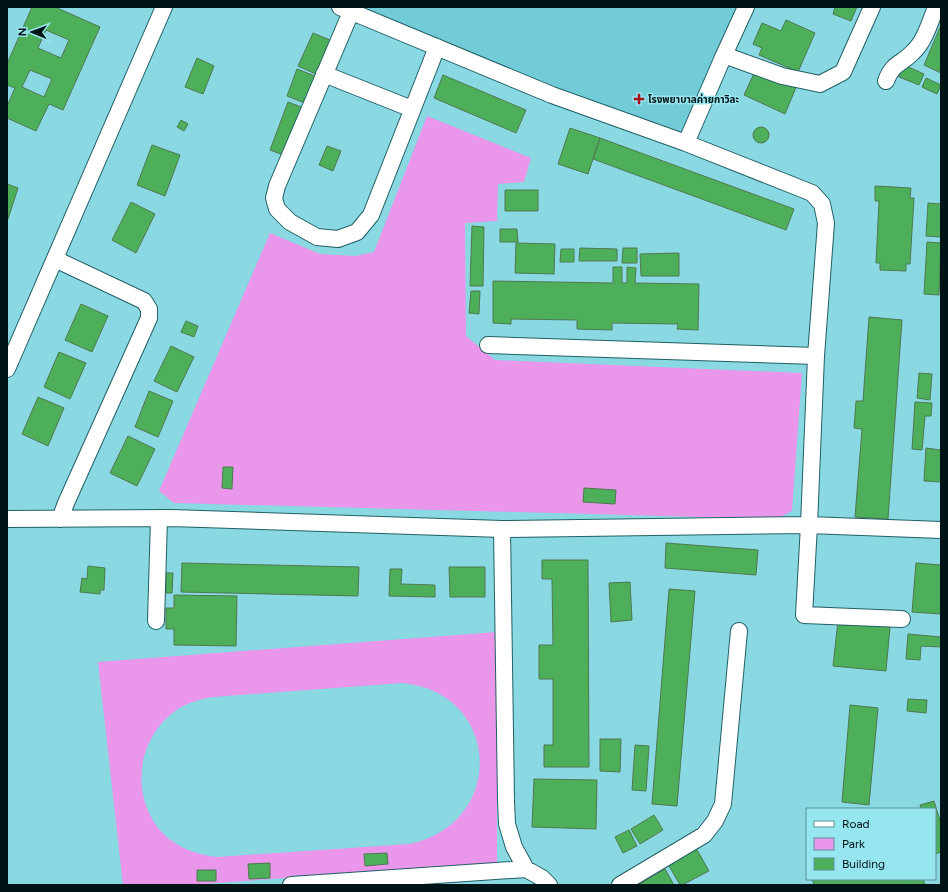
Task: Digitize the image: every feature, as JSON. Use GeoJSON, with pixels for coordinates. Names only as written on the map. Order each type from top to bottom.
{"type":"FeatureCollection","features":[{"type":"Feature","properties":{"kind":"lane"},"geometry":{"type":"LineString","coordinates":[[7,369],[164,7]]}},
{"type":"Feature","properties":{"kind":"lane"},"geometry":{"type":"LineString","coordinates":[[686,143],[746,7]]}},
{"type":"Feature","properties":{"kind":"lane"},"geometry":{"type":"LineString","coordinates":[[724,55],[782,76],[820,84],[843,72],[872,7]]}},
{"type":"Feature","properties":{"kind":"lane"},"geometry":{"type":"LineString","coordinates":[[886,81],[889,72],[896,64],[913,52],[921,42],[936,7]]}},
{"type":"Feature","properties":{"kind":"lane"},"geometry":{"type":"LineString","coordinates":[[437,47],[371,215],[357,232],[338,240],[317,237],[290,222],[277,209],[274,198],[277,186],[324,74],[345,9],[437,47],[552,96],[686,143],[812,193],[822,204],[826,223],[816,356],[810,525],[804,615],[902,619]]}},
{"type":"Feature","properties":{"kind":"lane"},"geometry":{"type":"LineString","coordinates":[[324,74],[412,109]]}},
{"type":"Feature","properties":{"kind":"lane"},"geometry":{"type":"LineString","coordinates":[[54,259],[144,301],[149,309],[149,318],[60,519]]}},
{"type":"Feature","properties":{"kind":"lane"},"geometry":{"type":"LineString","coordinates":[[488,345],[816,356]]}},
{"type":"Feature","properties":{"kind":"lane"},"geometry":{"type":"LineString","coordinates":[[156,621],[159,518]]}},
{"type":"Feature","properties":{"kind":"lane"},"geometry":{"type":"LineString","coordinates":[[7,519],[159,518],[502,529],[810,525],[941,530]]}},
{"type":"Feature","properties":{"kind":"lane"},"geometry":{"type":"LineString","coordinates":[[502,529],[507,824],[514,847],[526,869],[542,878],[549,885]]}},
{"type":"Feature","properties":{"kind":"lane"},"geometry":{"type":"LineString","coordinates":[[620,885],[704,835],[715,821],[723,804],[739,631]]}},
{"type":"Feature","properties":{"kind":"lane"},"geometry":{"type":"LineString","coordinates":[[291,885],[526,869]]}},
{"type":"Feature","properties":{"kind":"shaded area","name":"โรงพยาบาลค่ายกาวิละ"},"geometry":{"type":"Polygon","coordinates":[[[345,7],[744,7],[686,143],[345,7]]]}},
{"type":"Feature","properties":{"kind":"green space"},"geometry":{"type":"Polygon","coordinates":[[[427,116],[531,158],[524,182],[498,184],[497,221],[465,223],[466,336],[495,360],[802,373],[792,511],[777,519],[174,503],[159,491],[270,233],[320,254],[355,256],[374,252],[427,116]]]}},
{"type":"Feature","properties":{"kind":"green space"},"geometry":{"type":"Polygon","coordinates":[[[497,632],[497,863],[189,885],[123,885],[98,662],[497,632]],[[402,683],[214,697],[190,703],[175,711],[167,718],[156,731],[148,744],[142,774],[142,789],[146,804],[152,818],[172,841],[194,852],[217,857],[409,844],[441,832],[463,812],[476,787],[480,759],[474,733],[459,709],[435,692],[402,683]]]}},
{"type":"Feature","properties":{"kind":"building"},"geometry":{"type":"Polygon","coordinates":[[[32,7],[55,7],[100,27],[63,110],[49,104],[36,131],[7,118],[7,106],[15,88],[7,85],[7,64],[32,7]],[[46,30],[38,48],[61,58],[69,40],[46,30]],[[30,70],[22,87],[44,97],[52,79],[30,70]]]}},
{"type":"Feature","properties":{"kind":"building"},"geometry":{"type":"Polygon","coordinates":[[[835,7],[857,7],[851,21],[833,14],[835,7]]]}},
{"type":"Feature","properties":{"kind":"building"},"geometry":{"type":"Polygon","coordinates":[[[786,20],[815,33],[798,72],[759,55],[762,48],[753,44],[762,23],[781,31],[786,20]]]}},
{"type":"Feature","properties":{"kind":"building"},"geometry":{"type":"Polygon","coordinates":[[[941,25],[941,73],[924,65],[941,25]]]}},
{"type":"Feature","properties":{"kind":"building"},"geometry":{"type":"Polygon","coordinates":[[[313,33],[335,42],[320,76],[298,66],[313,33]]]}},
{"type":"Feature","properties":{"kind":"building"},"geometry":{"type":"Polygon","coordinates":[[[197,58],[214,66],[203,94],[185,87],[197,58]]]}},
{"type":"Feature","properties":{"kind":"building"},"geometry":{"type":"Polygon","coordinates":[[[904,65],[924,74],[919,85],[899,77],[904,65]]]}},
{"type":"Feature","properties":{"kind":"building"},"geometry":{"type":"Polygon","coordinates":[[[757,67],[797,85],[785,114],[744,95],[757,67]]]}},
{"type":"Feature","properties":{"kind":"building"},"geometry":{"type":"Polygon","coordinates":[[[297,69],[320,78],[310,105],[287,96],[297,69]]]}},
{"type":"Feature","properties":{"kind":"building"},"geometry":{"type":"Polygon","coordinates":[[[443,75],[526,110],[516,133],[434,98],[443,75]]]}},
{"type":"Feature","properties":{"kind":"building"},"geometry":{"type":"Polygon","coordinates":[[[926,78],[941,85],[937,94],[922,87],[926,78]]]}},
{"type":"Feature","properties":{"kind":"building"},"geometry":{"type":"Polygon","coordinates":[[[288,102],[304,108],[286,156],[270,150],[288,102]]]}},
{"type":"Feature","properties":{"kind":"building"},"geometry":{"type":"Polygon","coordinates":[[[181,120],[188,124],[184,131],[177,127],[181,120]]]}},
{"type":"Feature","properties":{"kind":"building"},"geometry":{"type":"Polygon","coordinates":[[[758,127],[764,127],[769,132],[767,141],[764,143],[758,143],[753,138],[753,132],[758,127]]]}},
{"type":"Feature","properties":{"kind":"building"},"geometry":{"type":"Polygon","coordinates":[[[570,128],[600,138],[588,174],[558,164],[570,128]]]}},
{"type":"Feature","properties":{"kind":"building"},"geometry":{"type":"Polygon","coordinates":[[[600,138],[794,209],[786,230],[593,159],[600,138]]]}},
{"type":"Feature","properties":{"kind":"building"},"geometry":{"type":"Polygon","coordinates":[[[152,145],[180,155],[165,196],[137,185],[152,145]]]}},
{"type":"Feature","properties":{"kind":"building"},"geometry":{"type":"Polygon","coordinates":[[[327,146],[341,151],[333,171],[319,165],[327,146]]]}},
{"type":"Feature","properties":{"kind":"building"},"geometry":{"type":"Polygon","coordinates":[[[7,184],[18,188],[8,219],[7,219],[7,184]]]}},
{"type":"Feature","properties":{"kind":"building"},"geometry":{"type":"Polygon","coordinates":[[[875,186],[911,188],[910,198],[914,198],[910,264],[906,264],[906,271],[880,270],[880,263],[876,263],[879,201],[875,201],[875,186]]]}},
{"type":"Feature","properties":{"kind":"building"},"geometry":{"type":"Polygon","coordinates":[[[505,190],[538,190],[538,211],[505,211],[505,190]]]}},
{"type":"Feature","properties":{"kind":"building"},"geometry":{"type":"Polygon","coordinates":[[[131,202],[155,214],[136,253],[112,240],[131,202]]]}},
{"type":"Feature","properties":{"kind":"building"},"geometry":{"type":"Polygon","coordinates":[[[928,203],[941,204],[941,237],[926,236],[928,203]]]}},
{"type":"Feature","properties":{"kind":"building"},"geometry":{"type":"Polygon","coordinates":[[[472,226],[484,227],[483,286],[470,286],[472,226]]]}},
{"type":"Feature","properties":{"kind":"building"},"geometry":{"type":"Polygon","coordinates":[[[500,229],[517,229],[518,242],[500,242],[500,229]]]}},
{"type":"Feature","properties":{"kind":"building"},"geometry":{"type":"Polygon","coordinates":[[[927,242],[941,243],[939,295],[924,294],[927,242]]]}},
{"type":"Feature","properties":{"kind":"building"},"geometry":{"type":"Polygon","coordinates":[[[516,243],[555,244],[554,274],[515,273],[516,243]]]}},
{"type":"Feature","properties":{"kind":"building"},"geometry":{"type":"Polygon","coordinates":[[[580,248],[617,249],[617,261],[579,261],[580,248]]]}},
{"type":"Feature","properties":{"kind":"building"},"geometry":{"type":"Polygon","coordinates":[[[623,248],[637,248],[637,263],[622,263],[623,248]]]}},
{"type":"Feature","properties":{"kind":"building"},"geometry":{"type":"Polygon","coordinates":[[[561,249],[574,249],[574,262],[560,262],[561,249]]]}},
{"type":"Feature","properties":{"kind":"building"},"geometry":{"type":"Polygon","coordinates":[[[679,253],[679,276],[641,276],[640,254],[679,253]]]}},
{"type":"Feature","properties":{"kind":"building"},"geometry":{"type":"Polygon","coordinates":[[[613,267],[622,267],[622,283],[627,283],[627,267],[636,268],[635,283],[699,284],[698,330],[677,329],[678,324],[612,323],[612,330],[577,329],[577,320],[511,319],[511,324],[493,323],[493,281],[613,283],[613,267]]]}},
{"type":"Feature","properties":{"kind":"building"},"geometry":{"type":"Polygon","coordinates":[[[471,291],[480,291],[479,314],[469,313],[471,291]]]}},
{"type":"Feature","properties":{"kind":"building"},"geometry":{"type":"Polygon","coordinates":[[[81,304],[108,316],[92,352],[65,340],[81,304]]]}},
{"type":"Feature","properties":{"kind":"building"},"geometry":{"type":"Polygon","coordinates":[[[869,317],[902,320],[888,519],[855,517],[862,429],[854,428],[856,401],[863,401],[869,317]]]}},
{"type":"Feature","properties":{"kind":"building"},"geometry":{"type":"Polygon","coordinates":[[[186,321],[198,326],[194,337],[181,332],[186,321]]]}},
{"type":"Feature","properties":{"kind":"building"},"geometry":{"type":"Polygon","coordinates":[[[171,346],[194,357],[177,392],[154,381],[171,346]]]}},
{"type":"Feature","properties":{"kind":"building"},"geometry":{"type":"Polygon","coordinates":[[[59,352],[86,363],[70,399],[44,387],[59,352]]]}},
{"type":"Feature","properties":{"kind":"building"},"geometry":{"type":"Polygon","coordinates":[[[919,373],[932,374],[930,400],[917,398],[919,373]]]}},
{"type":"Feature","properties":{"kind":"building"},"geometry":{"type":"Polygon","coordinates":[[[149,391],[173,401],[158,437],[135,427],[149,391]]]}},
{"type":"Feature","properties":{"kind":"building"},"geometry":{"type":"Polygon","coordinates":[[[38,397],[64,408],[48,446],[22,434],[38,397]]]}},
{"type":"Feature","properties":{"kind":"building"},"geometry":{"type":"Polygon","coordinates":[[[915,402],[932,403],[931,416],[925,416],[922,450],[912,449],[915,402]]]}},
{"type":"Feature","properties":{"kind":"building"},"geometry":{"type":"Polygon","coordinates":[[[128,436],[155,449],[137,486],[110,473],[128,436]]]}},
{"type":"Feature","properties":{"kind":"building"},"geometry":{"type":"Polygon","coordinates":[[[926,448],[941,450],[941,482],[924,481],[926,448]]]}},
{"type":"Feature","properties":{"kind":"building"},"geometry":{"type":"Polygon","coordinates":[[[223,467],[233,467],[232,489],[222,488],[223,467]]]}},
{"type":"Feature","properties":{"kind":"building"},"geometry":{"type":"Polygon","coordinates":[[[584,488],[616,490],[615,504],[583,502],[584,488]]]}},
{"type":"Feature","properties":{"kind":"building"},"geometry":{"type":"Polygon","coordinates":[[[666,543],[758,550],[756,575],[665,568],[666,543]]]}},
{"type":"Feature","properties":{"kind":"building"},"geometry":{"type":"Polygon","coordinates":[[[542,560],[588,560],[589,767],[544,767],[544,745],[553,745],[553,679],[539,679],[539,645],[553,645],[552,579],[542,579],[542,560]]]}},
{"type":"Feature","properties":{"kind":"building"},"geometry":{"type":"Polygon","coordinates":[[[182,563],[359,567],[358,596],[181,592],[182,563]]]}},
{"type":"Feature","properties":{"kind":"building"},"geometry":{"type":"Polygon","coordinates":[[[916,563],[941,565],[941,614],[912,612],[916,563]]]}},
{"type":"Feature","properties":{"kind":"building"},"geometry":{"type":"Polygon","coordinates":[[[88,566],[105,568],[104,590],[100,590],[100,594],[80,592],[82,578],[87,579],[88,566]]]}},
{"type":"Feature","properties":{"kind":"building"},"geometry":{"type":"Polygon","coordinates":[[[449,567],[485,567],[485,597],[450,597],[449,567]]]}},
{"type":"Feature","properties":{"kind":"building"},"geometry":{"type":"Polygon","coordinates":[[[390,569],[402,569],[401,584],[435,585],[435,597],[389,596],[390,569]]]}},
{"type":"Feature","properties":{"kind":"building"},"geometry":{"type":"Polygon","coordinates":[[[166,573],[173,573],[172,593],[166,593],[166,573]]]}},
{"type":"Feature","properties":{"kind":"building"},"geometry":{"type":"Polygon","coordinates":[[[630,582],[632,620],[611,622],[609,583],[630,582]]]}},
{"type":"Feature","properties":{"kind":"building"},"geometry":{"type":"Polygon","coordinates":[[[669,589],[695,591],[677,806],[652,804],[669,589]]]}},
{"type":"Feature","properties":{"kind":"building"},"geometry":{"type":"Polygon","coordinates":[[[174,595],[237,596],[236,646],[174,645],[174,629],[166,629],[166,608],[174,608],[174,595]]]}},
{"type":"Feature","properties":{"kind":"building"},"geometry":{"type":"Polygon","coordinates":[[[838,621],[890,627],[886,671],[833,666],[838,621]]]}},
{"type":"Feature","properties":{"kind":"building"},"geometry":{"type":"Polygon","coordinates":[[[908,634],[941,637],[941,647],[921,646],[920,660],[906,659],[908,634]]]}},
{"type":"Feature","properties":{"kind":"building"},"geometry":{"type":"Polygon","coordinates":[[[908,699],[927,700],[926,713],[907,711],[908,699]]]}},
{"type":"Feature","properties":{"kind":"building"},"geometry":{"type":"Polygon","coordinates":[[[850,705],[878,708],[869,805],[842,802],[850,705]]]}},
{"type":"Feature","properties":{"kind":"building"},"geometry":{"type":"Polygon","coordinates":[[[600,739],[621,739],[620,772],[600,771],[600,739]]]}},
{"type":"Feature","properties":{"kind":"building"},"geometry":{"type":"Polygon","coordinates":[[[635,745],[649,746],[646,791],[632,790],[635,745]]]}},
{"type":"Feature","properties":{"kind":"building"},"geometry":{"type":"Polygon","coordinates":[[[534,779],[597,780],[596,829],[532,827],[534,779]]]}},
{"type":"Feature","properties":{"kind":"building"},"geometry":{"type":"Polygon","coordinates":[[[934,801],[937,811],[936,808],[921,808],[920,805],[934,801]]]}},
{"type":"Feature","properties":{"kind":"building"},"geometry":{"type":"Polygon","coordinates":[[[936,812],[941,823],[941,852],[936,854],[936,812]]]}},
{"type":"Feature","properties":{"kind":"building"},"geometry":{"type":"Polygon","coordinates":[[[654,815],[663,830],[640,844],[631,829],[654,815]]]}},
{"type":"Feature","properties":{"kind":"building"},"geometry":{"type":"Polygon","coordinates":[[[629,830],[637,846],[623,853],[615,837],[629,830]]]}},
{"type":"Feature","properties":{"kind":"building"},"geometry":{"type":"Polygon","coordinates":[[[696,848],[709,871],[680,885],[668,864],[696,848]]]}},
{"type":"Feature","properties":{"kind":"building"},"geometry":{"type":"Polygon","coordinates":[[[387,853],[388,864],[365,866],[364,854],[387,853]]]}},
{"type":"Feature","properties":{"kind":"building"},"geometry":{"type":"Polygon","coordinates":[[[270,863],[270,878],[249,879],[248,864],[270,863]]]}},
{"type":"Feature","properties":{"kind":"building"},"geometry":{"type":"Polygon","coordinates":[[[665,869],[674,885],[638,885],[665,869]]]}},
{"type":"Feature","properties":{"kind":"building"},"geometry":{"type":"Polygon","coordinates":[[[197,870],[216,870],[216,881],[197,881],[197,870]]]}},
{"type":"Feature","properties":{"kind":"building"},"geometry":{"type":"Polygon","coordinates":[[[812,880],[923,880],[925,885],[911,884],[814,885],[812,880]]]}},
{"type":"Feature","properties":{"kind":"place","name":"โรงพยาบาลค่ายกาวิละ"},"geometry":{"type":"Point","coordinates":[639,99]}}]}
